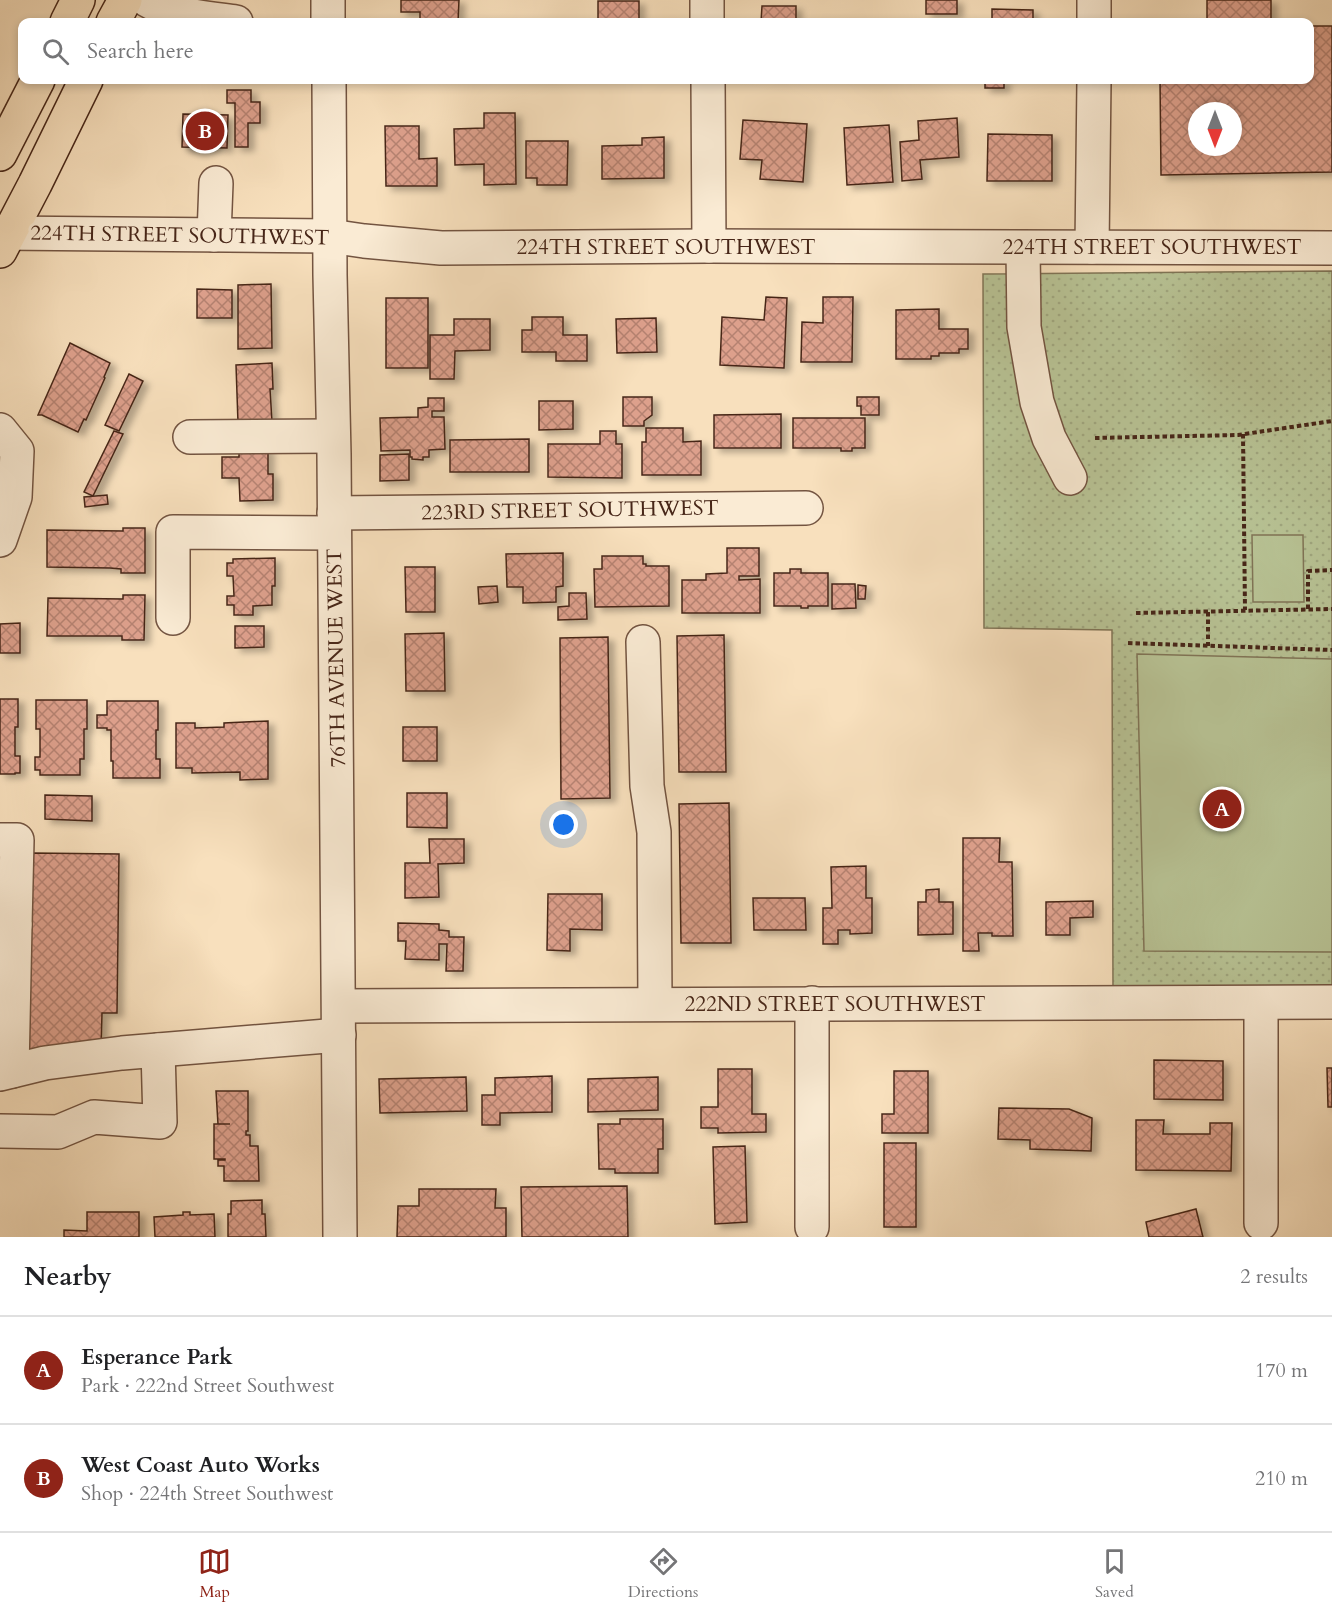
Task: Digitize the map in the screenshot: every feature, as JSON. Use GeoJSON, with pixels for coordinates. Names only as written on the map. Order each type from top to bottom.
{"type":"FeatureCollection","features":[{"type":"Feature","properties":{"kind":"highway"},"geometry":{"type":"LineString","coordinates":[[69,18],[78,0]]}},
{"type":"Feature","properties":{"kind":"highway"},"geometry":{"type":"LineString","coordinates":[[115,18],[124,0]]}},
{"type":"Feature","properties":{"kind":"highway"},"geometry":{"type":"LineString","coordinates":[[0,154],[36,84]]}},
{"type":"Feature","properties":{"kind":"highway"},"geometry":{"type":"LineString","coordinates":[[3,239],[35,184],[84,84]]}},
{"type":"Feature","properties":{"kind":"street"},"geometry":{"type":"LineString","coordinates":[[147,0],[186,16],[203,18]]}},
{"type":"Feature","properties":{"kind":"street"},"geometry":{"type":"LineString","coordinates":[[328,0],[328,18]]}},
{"type":"Feature","properties":{"kind":"street"},"geometry":{"type":"LineString","coordinates":[[707,0],[707,18]]}},
{"type":"Feature","properties":{"kind":"street"},"geometry":{"type":"LineString","coordinates":[[1094,0],[1094,18]]}},
{"type":"Feature","properties":{"kind":"street","name":"76TH AVENUE WEST"},"geometry":{"type":"LineString","coordinates":[[329,84],[340,1237]]}},
{"type":"Feature","properties":{"kind":"street"},"geometry":{"type":"LineString","coordinates":[[708,84],[709,246]]}},
{"type":"Feature","properties":{"kind":"street"},"geometry":{"type":"LineString","coordinates":[[1092,247],[1094,84]]}},
{"type":"Feature","properties":{"kind":"street"},"geometry":{"type":"LineString","coordinates":[[214,235],[216,183]]}},
{"type":"Feature","properties":{"kind":"street","name":"224TH STREET SOUTHWEST"},"geometry":{"type":"LineString","coordinates":[[3,239],[214,235],[330,236],[441,248],[709,246],[1332,248]]}},
{"type":"Feature","properties":{"kind":"street"},"geometry":{"type":"LineString","coordinates":[[288,236],[311,265],[324,288],[331,309]]}},
{"type":"Feature","properties":{"kind":"street"},"geometry":{"type":"LineString","coordinates":[[1023,248],[1024,327],[1037,402],[1049,438],[1070,478]]}},
{"type":"Feature","properties":{"kind":"street"},"geometry":{"type":"LineString","coordinates":[[0,430],[17,452],[15,497],[0,540]]}},
{"type":"Feature","properties":{"kind":"street"},"geometry":{"type":"LineString","coordinates":[[190,437],[333,436]]}},
{"type":"Feature","properties":{"kind":"street","name":"223RD STREET SOUTHWEST"},"geometry":{"type":"LineString","coordinates":[[173,618],[173,532],[334,523],[806,508]]}},
{"type":"Feature","properties":{"kind":"street"},"geometry":{"type":"LineString","coordinates":[[643,642],[647,786],[654,831],[655,1004]]}},
{"type":"Feature","properties":{"kind":"street"},"geometry":{"type":"LineString","coordinates":[[0,840],[17,840],[8,913],[6,1073]]}},
{"type":"Feature","properties":{"kind":"street","name":"222ND STREET SOUTHWEST"},"geometry":{"type":"LineString","coordinates":[[6,1073],[45,1064],[158,1050],[339,1020],[655,1004],[1332,1002]]}},
{"type":"Feature","properties":{"kind":"street"},"geometry":{"type":"LineString","coordinates":[[1261,1003],[1261,1223]]}},
{"type":"Feature","properties":{"kind":"street"},"geometry":{"type":"LineString","coordinates":[[812,1004],[812,1227]]}},
{"type":"Feature","properties":{"kind":"street"},"geometry":{"type":"LineString","coordinates":[[0,1131],[58,1132],[94,1117],[160,1122],[158,1050]]}},
{"type":"Feature","properties":{"kind":"path"},"geometry":{"type":"LineString","coordinates":[[1095,438],[1243,434],[1332,421]]}},
{"type":"Feature","properties":{"kind":"path"},"geometry":{"type":"LineString","coordinates":[[1243,434],[1245,610]]}},
{"type":"Feature","properties":{"kind":"path"},"geometry":{"type":"LineString","coordinates":[[1308,609],[1308,571],[1332,570]]}},
{"type":"Feature","properties":{"kind":"path"},"geometry":{"type":"LineString","coordinates":[[1136,613],[1332,609]]}},
{"type":"Feature","properties":{"kind":"path"},"geometry":{"type":"LineString","coordinates":[[1208,612],[1208,646]]}},
{"type":"Feature","properties":{"kind":"path"},"geometry":{"type":"LineString","coordinates":[[1128,643],[1332,650]]}},
{"type":"Feature","properties":{"kind":"green space"},"geometry":{"type":"Polygon","coordinates":[[[1332,271],[1332,989],[1113,990],[1112,630],[984,628],[983,274],[1332,271]]]}},
{"type":"Feature","properties":{"kind":"green space"},"geometry":{"type":"Polygon","coordinates":[[[1252,535],[1303,535],[1304,602],[1253,602],[1252,535]]]}},
{"type":"Feature","properties":{"kind":"green space"},"geometry":{"type":"Polygon","coordinates":[[[1137,654],[1332,659],[1332,952],[1144,951],[1137,654]]]}},
{"type":"Feature","properties":{"kind":"building"},"geometry":{"type":"Polygon","coordinates":[[[401,0],[459,0],[458,18],[420,18],[420,12],[401,12],[401,0]]]}},
{"type":"Feature","properties":{"kind":"building"},"geometry":{"type":"Polygon","coordinates":[[[926,0],[957,0],[957,14],[926,14],[926,0]]]}},
{"type":"Feature","properties":{"kind":"building"},"geometry":{"type":"Polygon","coordinates":[[[1207,0],[1271,0],[1271,18],[1207,18],[1207,0]]]}},
{"type":"Feature","properties":{"kind":"building"},"geometry":{"type":"Polygon","coordinates":[[[598,1],[639,1],[639,18],[598,18],[598,1]]]}},
{"type":"Feature","properties":{"kind":"building"},"geometry":{"type":"Polygon","coordinates":[[[762,6],[796,6],[796,18],[761,18],[762,6]]]}},
{"type":"Feature","properties":{"kind":"building"},"geometry":{"type":"Polygon","coordinates":[[[992,9],[1033,10],[1033,18],[992,18],[992,9]]]}},
{"type":"Feature","properties":{"kind":"building"},"geometry":{"type":"Polygon","coordinates":[[[1314,26],[1332,26],[1332,172],[1161,175],[1160,84],[1314,84],[1314,26]]]}},
{"type":"Feature","properties":{"kind":"building"},"geometry":{"type":"Polygon","coordinates":[[[985,84],[1004,84],[1004,88],[985,88],[985,84]]]}},
{"type":"Feature","properties":{"kind":"building"},"geometry":{"type":"Polygon","coordinates":[[[227,90],[251,90],[251,102],[260,102],[260,123],[248,123],[248,147],[235,147],[235,103],[227,103],[227,90]]]}},
{"type":"Feature","properties":{"kind":"building"},"geometry":{"type":"Polygon","coordinates":[[[484,113],[515,113],[516,184],[484,185],[484,164],[455,165],[454,129],[484,128],[484,113]]]}},
{"type":"Feature","properties":{"kind":"building"},"geometry":{"type":"Polygon","coordinates":[[[183,114],[228,115],[227,148],[182,147],[183,114]]]}},
{"type":"Feature","properties":{"kind":"building"},"geometry":{"type":"Polygon","coordinates":[[[957,118],[959,157],[920,160],[922,179],[902,181],[900,142],[919,140],[918,121],[957,118]]]}},
{"type":"Feature","properties":{"kind":"building"},"geometry":{"type":"Polygon","coordinates":[[[743,120],[807,124],[803,182],[760,179],[762,160],[740,159],[743,120]]]}},
{"type":"Feature","properties":{"kind":"building"},"geometry":{"type":"Polygon","coordinates":[[[889,125],[893,182],[847,185],[844,128],[889,125]]]}},
{"type":"Feature","properties":{"kind":"building"},"geometry":{"type":"Polygon","coordinates":[[[385,126],[419,126],[419,159],[437,158],[437,186],[386,186],[385,126]]]}},
{"type":"Feature","properties":{"kind":"building"},"geometry":{"type":"Polygon","coordinates":[[[988,134],[1052,135],[1052,181],[987,181],[988,134]]]}},
{"type":"Feature","properties":{"kind":"building"},"geometry":{"type":"Polygon","coordinates":[[[664,137],[664,178],[602,179],[602,146],[642,145],[642,138],[664,137]]]}},
{"type":"Feature","properties":{"kind":"building"},"geometry":{"type":"Polygon","coordinates":[[[526,141],[568,141],[567,185],[537,185],[537,178],[526,178],[526,141]]]}},
{"type":"Feature","properties":{"kind":"building"},"geometry":{"type":"Polygon","coordinates":[[[271,284],[272,348],[238,349],[238,285],[271,284]]]}},
{"type":"Feature","properties":{"kind":"building"},"geometry":{"type":"Polygon","coordinates":[[[197,289],[232,290],[232,318],[197,318],[197,289]]]}},
{"type":"Feature","properties":{"kind":"building"},"geometry":{"type":"Polygon","coordinates":[[[766,297],[787,298],[784,368],[720,365],[722,317],[764,320],[766,297]]]}},
{"type":"Feature","properties":{"kind":"building"},"geometry":{"type":"Polygon","coordinates":[[[823,297],[853,297],[852,362],[801,362],[802,322],[823,323],[823,297]]]}},
{"type":"Feature","properties":{"kind":"building"},"geometry":{"type":"Polygon","coordinates":[[[386,298],[428,298],[428,368],[386,368],[386,298]]]}},
{"type":"Feature","properties":{"kind":"building"},"geometry":{"type":"Polygon","coordinates":[[[939,309],[939,329],[968,329],[968,349],[959,349],[959,353],[939,353],[939,356],[931,356],[931,359],[896,359],[896,310],[939,309]]]}},
{"type":"Feature","properties":{"kind":"building"},"geometry":{"type":"Polygon","coordinates":[[[532,317],[563,317],[563,335],[587,335],[587,361],[556,361],[556,352],[522,352],[522,330],[532,330],[532,317]]]}},
{"type":"Feature","properties":{"kind":"building"},"geometry":{"type":"Polygon","coordinates":[[[656,318],[657,352],[617,353],[616,319],[656,318]]]}},
{"type":"Feature","properties":{"kind":"building"},"geometry":{"type":"Polygon","coordinates":[[[454,319],[490,319],[490,350],[455,351],[454,379],[430,379],[430,335],[454,335],[454,319]]]}},
{"type":"Feature","properties":{"kind":"building"},"geometry":{"type":"Polygon","coordinates":[[[70,343],[110,363],[86,420],[84,419],[78,432],[38,415],[70,343]]]}},
{"type":"Feature","properties":{"kind":"building"},"geometry":{"type":"Polygon","coordinates":[[[272,363],[273,389],[270,389],[272,422],[238,423],[236,365],[272,363]]]}},
{"type":"Feature","properties":{"kind":"building"},"geometry":{"type":"Polygon","coordinates":[[[129,374],[143,381],[119,431],[105,425],[129,374]]]}},
{"type":"Feature","properties":{"kind":"building"},"geometry":{"type":"Polygon","coordinates":[[[623,397],[652,397],[652,415],[644,421],[644,426],[623,426],[623,397]]]}},
{"type":"Feature","properties":{"kind":"building"},"geometry":{"type":"Polygon","coordinates":[[[857,397],[879,397],[879,415],[861,415],[861,406],[857,406],[857,397]]]}},
{"type":"Feature","properties":{"kind":"building"},"geometry":{"type":"Polygon","coordinates":[[[428,398],[444,398],[444,411],[432,411],[432,417],[444,417],[445,449],[429,450],[429,457],[423,457],[423,460],[412,459],[410,450],[381,451],[380,418],[418,417],[418,408],[428,407],[428,398]]]}},
{"type":"Feature","properties":{"kind":"building"},"geometry":{"type":"Polygon","coordinates":[[[539,401],[573,401],[573,429],[539,430],[539,401]]]}},
{"type":"Feature","properties":{"kind":"building"},"geometry":{"type":"Polygon","coordinates":[[[781,414],[781,448],[714,448],[714,415],[781,414]]]}},
{"type":"Feature","properties":{"kind":"building"},"geometry":{"type":"Polygon","coordinates":[[[793,418],[865,418],[865,448],[841,451],[841,448],[793,448],[793,418]]]}},
{"type":"Feature","properties":{"kind":"building"},"geometry":{"type":"Polygon","coordinates":[[[646,428],[683,428],[683,442],[701,441],[701,475],[642,475],[642,442],[646,442],[646,428]]]}},
{"type":"Feature","properties":{"kind":"building"},"geometry":{"type":"Polygon","coordinates":[[[114,431],[123,434],[93,496],[84,492],[114,431]]]}},
{"type":"Feature","properties":{"kind":"building"},"geometry":{"type":"Polygon","coordinates":[[[600,431],[616,431],[616,444],[622,444],[622,478],[548,477],[548,444],[600,444],[600,431]]]}},
{"type":"Feature","properties":{"kind":"building"},"geometry":{"type":"Polygon","coordinates":[[[529,439],[529,472],[450,472],[450,440],[529,439]]]}},
{"type":"Feature","properties":{"kind":"building"},"geometry":{"type":"Polygon","coordinates":[[[239,447],[268,448],[268,474],[273,474],[273,500],[240,501],[239,478],[222,478],[222,457],[239,457],[239,447]]]}},
{"type":"Feature","properties":{"kind":"building"},"geometry":{"type":"Polygon","coordinates":[[[409,454],[409,480],[380,481],[380,455],[409,454]]]}},
{"type":"Feature","properties":{"kind":"building"},"geometry":{"type":"Polygon","coordinates":[[[107,495],[108,504],[85,507],[84,497],[107,495]]]}},
{"type":"Feature","properties":{"kind":"building"},"geometry":{"type":"Polygon","coordinates":[[[123,528],[145,528],[145,573],[121,573],[121,569],[110,568],[47,567],[47,530],[123,531],[123,528]]]}},
{"type":"Feature","properties":{"kind":"building"},"geometry":{"type":"Polygon","coordinates":[[[727,548],[759,548],[759,576],[739,576],[739,580],[760,579],[760,613],[682,613],[682,580],[706,580],[706,574],[727,573],[727,548]]]}},
{"type":"Feature","properties":{"kind":"building"},"geometry":{"type":"Polygon","coordinates":[[[563,553],[563,586],[556,587],[556,602],[523,603],[523,587],[507,587],[506,554],[563,553]]]}},
{"type":"Feature","properties":{"kind":"building"},"geometry":{"type":"Polygon","coordinates":[[[602,556],[643,556],[643,564],[646,566],[669,566],[669,606],[595,607],[594,569],[602,569],[602,556]]]}},
{"type":"Feature","properties":{"kind":"building"},"geometry":{"type":"Polygon","coordinates":[[[275,558],[272,605],[253,606],[253,615],[234,615],[234,605],[227,605],[227,596],[234,596],[233,576],[227,576],[227,563],[233,563],[233,559],[275,558]]]}},
{"type":"Feature","properties":{"kind":"building"},"geometry":{"type":"Polygon","coordinates":[[[405,567],[435,567],[435,612],[406,612],[405,567]]]}},
{"type":"Feature","properties":{"kind":"building"},"geometry":{"type":"Polygon","coordinates":[[[790,569],[801,569],[801,573],[828,573],[828,606],[801,608],[801,606],[774,606],[774,573],[790,573],[790,569]]]}},
{"type":"Feature","properties":{"kind":"building"},"geometry":{"type":"Polygon","coordinates":[[[832,584],[855,584],[856,608],[832,609],[832,584]]]}},
{"type":"Feature","properties":{"kind":"building"},"geometry":{"type":"Polygon","coordinates":[[[858,585],[866,586],[865,599],[858,599],[858,585]]]}},
{"type":"Feature","properties":{"kind":"building"},"geometry":{"type":"Polygon","coordinates":[[[497,586],[498,602],[479,604],[478,587],[497,586]]]}},
{"type":"Feature","properties":{"kind":"building"},"geometry":{"type":"Polygon","coordinates":[[[569,593],[586,593],[587,619],[558,620],[558,607],[569,606],[569,593]]]}},
{"type":"Feature","properties":{"kind":"building"},"geometry":{"type":"Polygon","coordinates":[[[123,595],[145,595],[144,640],[122,640],[122,636],[47,636],[48,598],[123,599],[123,595]]]}},
{"type":"Feature","properties":{"kind":"building"},"geometry":{"type":"Polygon","coordinates":[[[20,623],[20,653],[0,653],[0,624],[20,623]]]}},
{"type":"Feature","properties":{"kind":"building"},"geometry":{"type":"Polygon","coordinates":[[[235,626],[264,626],[264,647],[235,648],[235,626]]]}},
{"type":"Feature","properties":{"kind":"building"},"geometry":{"type":"Polygon","coordinates":[[[444,633],[445,691],[406,691],[405,634],[444,633]]]}},
{"type":"Feature","properties":{"kind":"building"},"geometry":{"type":"Polygon","coordinates":[[[724,635],[726,772],[679,772],[677,636],[724,635]]]}},
{"type":"Feature","properties":{"kind":"building"},"geometry":{"type":"Polygon","coordinates":[[[608,637],[610,798],[561,799],[560,638],[608,637]]]}},
{"type":"Feature","properties":{"kind":"building"},"geometry":{"type":"Polygon","coordinates":[[[0,699],[18,699],[15,756],[20,756],[20,773],[0,774],[0,699]]]}},
{"type":"Feature","properties":{"kind":"building"},"geometry":{"type":"Polygon","coordinates":[[[36,700],[87,700],[87,729],[84,729],[84,759],[80,759],[80,775],[40,775],[40,770],[35,770],[35,757],[40,757],[40,729],[36,729],[36,700]]]}},
{"type":"Feature","properties":{"kind":"building"},"geometry":{"type":"Polygon","coordinates":[[[107,701],[158,701],[156,759],[160,759],[160,778],[113,778],[111,730],[97,728],[97,715],[107,715],[107,701]]]}},
{"type":"Feature","properties":{"kind":"building"},"geometry":{"type":"Polygon","coordinates":[[[268,721],[268,779],[240,780],[240,772],[192,773],[192,768],[176,768],[176,723],[195,723],[195,728],[224,727],[224,723],[268,721]]]}},
{"type":"Feature","properties":{"kind":"building"},"geometry":{"type":"Polygon","coordinates":[[[403,727],[437,727],[437,761],[403,761],[403,727]]]}},
{"type":"Feature","properties":{"kind":"building"},"geometry":{"type":"Polygon","coordinates":[[[407,793],[447,793],[447,828],[407,827],[407,793]]]}},
{"type":"Feature","properties":{"kind":"building"},"geometry":{"type":"Polygon","coordinates":[[[45,795],[92,796],[92,821],[45,819],[45,795]]]}},
{"type":"Feature","properties":{"kind":"building"},"geometry":{"type":"Polygon","coordinates":[[[729,803],[731,943],[681,943],[679,804],[729,803]]]}},
{"type":"Feature","properties":{"kind":"building"},"geometry":{"type":"Polygon","coordinates":[[[963,838],[1000,838],[999,862],[1012,862],[1013,936],[978,933],[979,951],[963,951],[963,838]]]}},
{"type":"Feature","properties":{"kind":"building"},"geometry":{"type":"Polygon","coordinates":[[[429,839],[464,839],[464,863],[438,864],[439,897],[405,898],[405,863],[430,863],[429,839]]]}},
{"type":"Feature","properties":{"kind":"building"},"geometry":{"type":"Polygon","coordinates":[[[32,853],[119,854],[117,1013],[102,1013],[101,1050],[29,1049],[32,853]]]}},
{"type":"Feature","properties":{"kind":"building"},"geometry":{"type":"Polygon","coordinates":[[[866,866],[866,898],[872,898],[872,933],[850,934],[850,930],[838,930],[838,944],[823,944],[823,908],[832,908],[831,867],[866,866]]]}},
{"type":"Feature","properties":{"kind":"building"},"geometry":{"type":"Polygon","coordinates":[[[939,889],[939,902],[953,902],[953,934],[918,935],[918,902],[926,902],[926,890],[939,889]]]}},
{"type":"Feature","properties":{"kind":"building"},"geometry":{"type":"Polygon","coordinates":[[[548,894],[602,894],[602,930],[570,929],[570,951],[547,950],[548,894]]]}},
{"type":"Feature","properties":{"kind":"building"},"geometry":{"type":"Polygon","coordinates":[[[753,898],[805,898],[806,930],[754,930],[753,898]]]}},
{"type":"Feature","properties":{"kind":"building"},"geometry":{"type":"Polygon","coordinates":[[[1093,901],[1093,917],[1070,918],[1070,935],[1046,935],[1046,902],[1093,901]]]}},
{"type":"Feature","properties":{"kind":"building"},"geometry":{"type":"Polygon","coordinates":[[[398,923],[439,924],[439,930],[449,931],[449,937],[464,937],[463,971],[446,971],[447,944],[439,944],[439,960],[405,959],[406,941],[398,941],[398,923]]]}},
{"type":"Feature","properties":{"kind":"building"},"geometry":{"type":"Polygon","coordinates":[[[1154,1060],[1223,1061],[1223,1100],[1154,1099],[1154,1060]]]}},
{"type":"Feature","properties":{"kind":"building"},"geometry":{"type":"Polygon","coordinates":[[[1327,1068],[1332,1068],[1332,1107],[1328,1107],[1327,1068]]]}},
{"type":"Feature","properties":{"kind":"building"},"geometry":{"type":"Polygon","coordinates":[[[718,1069],[752,1069],[752,1114],[766,1114],[766,1132],[718,1133],[718,1128],[701,1128],[701,1107],[718,1107],[718,1069]]]}},
{"type":"Feature","properties":{"kind":"building"},"geometry":{"type":"Polygon","coordinates":[[[894,1071],[928,1071],[928,1133],[882,1133],[882,1114],[894,1114],[894,1071]]]}},
{"type":"Feature","properties":{"kind":"building"},"geometry":{"type":"Polygon","coordinates":[[[552,1076],[552,1112],[500,1113],[500,1125],[482,1125],[482,1095],[495,1095],[495,1078],[552,1076]]]}},
{"type":"Feature","properties":{"kind":"building"},"geometry":{"type":"Polygon","coordinates":[[[466,1077],[467,1111],[380,1113],[379,1079],[466,1077]]]}},
{"type":"Feature","properties":{"kind":"building"},"geometry":{"type":"Polygon","coordinates":[[[658,1077],[658,1110],[588,1112],[588,1079],[658,1077]]]}},
{"type":"Feature","properties":{"kind":"building"},"geometry":{"type":"Polygon","coordinates":[[[216,1091],[248,1091],[248,1131],[246,1135],[250,1135],[250,1146],[258,1146],[259,1181],[224,1181],[224,1166],[218,1166],[218,1160],[225,1159],[214,1159],[214,1124],[218,1124],[216,1091]]]}},
{"type":"Feature","properties":{"kind":"building"},"geometry":{"type":"Polygon","coordinates":[[[999,1108],[1069,1109],[1092,1118],[1091,1151],[1030,1149],[1030,1140],[998,1139],[999,1108]]]}},
{"type":"Feature","properties":{"kind":"building"},"geometry":{"type":"Polygon","coordinates":[[[620,1119],[663,1119],[663,1149],[658,1149],[658,1173],[615,1173],[615,1169],[599,1169],[598,1124],[620,1124],[620,1119]]]}},
{"type":"Feature","properties":{"kind":"building"},"geometry":{"type":"Polygon","coordinates":[[[1136,1120],[1164,1120],[1163,1134],[1210,1134],[1210,1123],[1232,1123],[1231,1171],[1136,1170],[1136,1120]]]}},
{"type":"Feature","properties":{"kind":"building"},"geometry":{"type":"Polygon","coordinates":[[[884,1143],[916,1143],[916,1227],[884,1227],[884,1143]]]}},
{"type":"Feature","properties":{"kind":"building"},"geometry":{"type":"Polygon","coordinates":[[[745,1146],[747,1222],[715,1224],[713,1147],[745,1146]]]}},
{"type":"Feature","properties":{"kind":"building"},"geometry":{"type":"Polygon","coordinates":[[[627,1186],[628,1237],[522,1237],[521,1187],[627,1186]]]}},
{"type":"Feature","properties":{"kind":"building"},"geometry":{"type":"Polygon","coordinates":[[[419,1189],[496,1189],[495,1208],[506,1208],[506,1237],[397,1237],[398,1206],[419,1206],[419,1189]]]}},
{"type":"Feature","properties":{"kind":"building"},"geometry":{"type":"Polygon","coordinates":[[[262,1200],[266,1237],[228,1237],[228,1214],[231,1214],[231,1201],[262,1200]]]}},
{"type":"Feature","properties":{"kind":"building"},"geometry":{"type":"Polygon","coordinates":[[[1196,1209],[1203,1237],[1149,1237],[1146,1222],[1196,1209]]]}},
{"type":"Feature","properties":{"kind":"building"},"geometry":{"type":"Polygon","coordinates":[[[87,1212],[139,1212],[139,1237],[64,1237],[64,1230],[87,1231],[87,1212]]]}},
{"type":"Feature","properties":{"kind":"building"},"geometry":{"type":"Polygon","coordinates":[[[183,1212],[190,1212],[190,1215],[214,1214],[215,1237],[155,1237],[154,1217],[183,1215],[183,1212]]]}},
{"type":"Feature","properties":{"kind":"place","name":"West Coast Auto Works"},"geometry":{"type":"Point","coordinates":[205,131]}},
{"type":"Feature","properties":{"kind":"place","name":"Esperance Park"},"geometry":{"type":"Point","coordinates":[1222,809]}}]}
